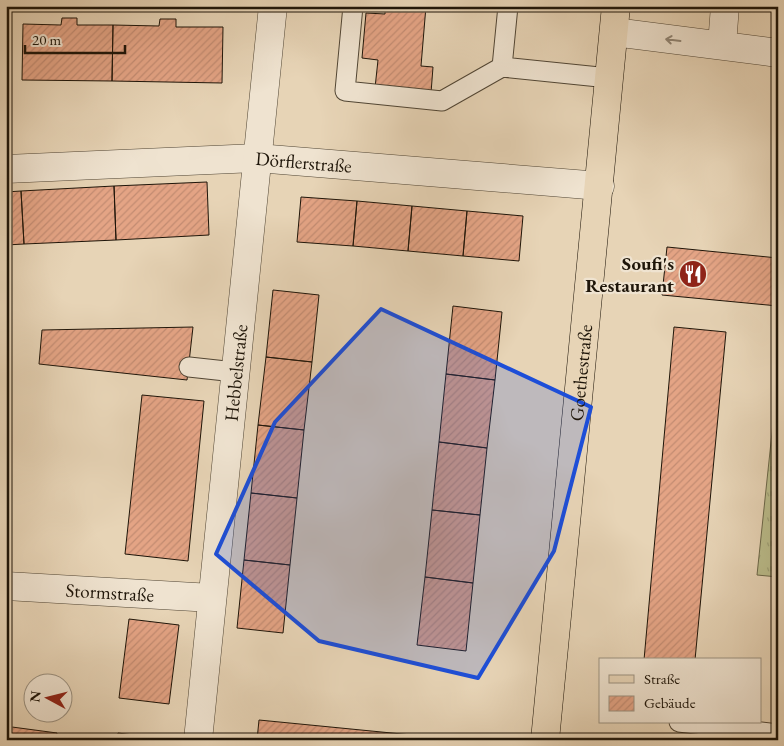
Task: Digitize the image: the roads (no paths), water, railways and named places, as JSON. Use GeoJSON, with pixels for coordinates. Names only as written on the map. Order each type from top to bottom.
{"type":"FeatureCollection","features":[{"type":"Feature","properties":{"kind":"main road","name":"Goethestraße"},"geometry":{"type":"LineString","coordinates":[[545,740],[615,19]]}},
{"type":"Feature","properties":{"kind":"street","name":"Hebbelstraße"},"geometry":{"type":"LineString","coordinates":[[198,740],[273,6]]}},
{"type":"Feature","properties":{"kind":"street"},"geometry":{"type":"LineString","coordinates":[[722,45],[725,6]]}},
{"type":"Feature","properties":{"kind":"street"},"geometry":{"type":"LineString","coordinates":[[615,19],[722,45],[778,53]]}},
{"type":"Feature","properties":{"kind":"street","name":"Dörflerstraße"},"geometry":{"type":"LineString","coordinates":[[6,169],[257,158],[600,186]]}},
{"type":"Feature","properties":{"kind":"street","name":"Stormstraße"},"geometry":{"type":"LineString","coordinates":[[6,586],[212,598]]}},
{"type":"Feature","properties":{"kind":"lane"},"geometry":{"type":"LineString","coordinates":[[353,6],[345,91],[442,100],[502,67],[610,78]]}},
{"type":"Feature","properties":{"kind":"lane"},"geometry":{"type":"LineString","coordinates":[[502,67],[508,6]]}},
{"type":"Feature","properties":{"kind":"lane"},"geometry":{"type":"LineString","coordinates":[[189,367],[235,372]]}},
{"type":"Feature","properties":{"kind":"lane"},"geometry":{"type":"LineString","coordinates":[[696,724],[778,734]]}},
{"type":"Feature","properties":{"kind":"place","name":"Soufi's Restaurant"},"geometry":{"type":"Point","coordinates":[693,274]}}]}
